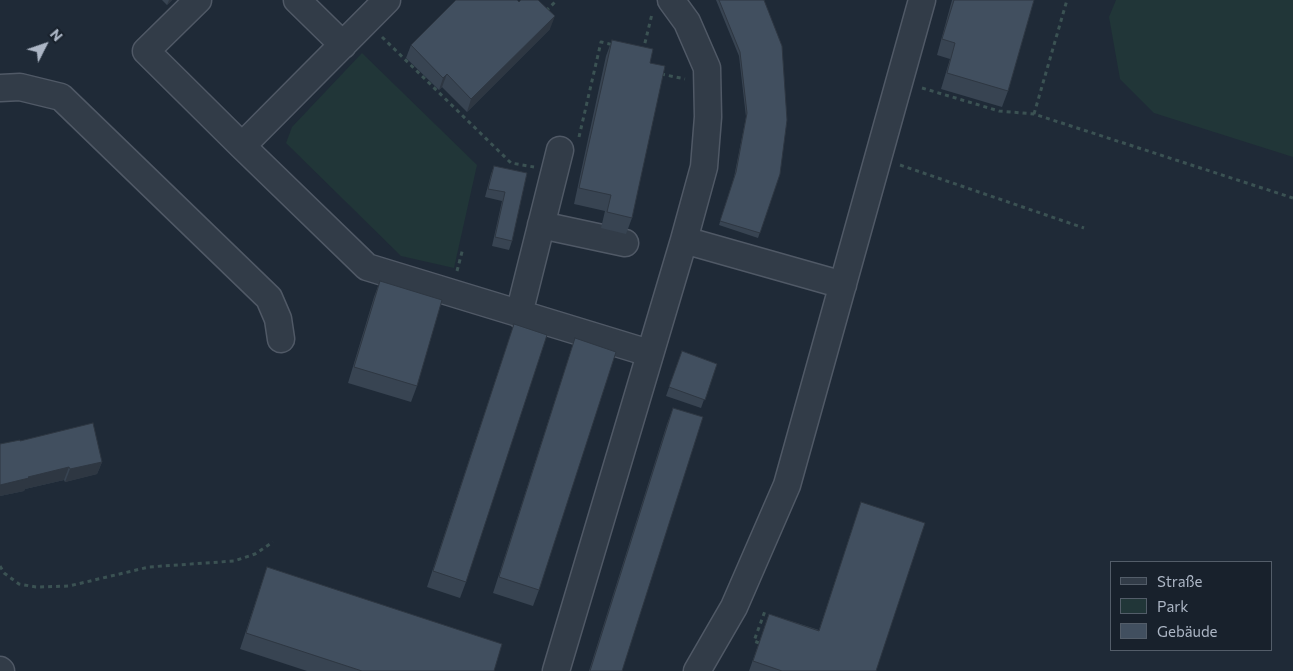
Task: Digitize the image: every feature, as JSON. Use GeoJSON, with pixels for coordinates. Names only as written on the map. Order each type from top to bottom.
{"type":"FeatureCollection","features":[{"type":"Feature","properties":{"kind":"lane"},"geometry":{"type":"LineString","coordinates":[[198,0],[146,52],[367,267],[649,354]]}},
{"type":"Feature","properties":{"kind":"lane"},"geometry":{"type":"LineString","coordinates":[[297,0],[343,45]]}},
{"type":"Feature","properties":{"kind":"lane"},"geometry":{"type":"LineString","coordinates":[[242,146],[388,0]]}},
{"type":"Feature","properties":{"kind":"lane"},"geometry":{"type":"LineString","coordinates":[[697,671],[734,607],[787,485],[922,0]]}},
{"type":"Feature","properties":{"kind":"lane"},"geometry":{"type":"LineString","coordinates":[[556,671],[704,167],[708,118],[707,68],[687,22],[662,4]]}},
{"type":"Feature","properties":{"kind":"lane"},"geometry":{"type":"LineString","coordinates":[[0,88],[20,87],[61,97],[269,298],[278,319],[281,339]]}},
{"type":"Feature","properties":{"kind":"lane"},"geometry":{"type":"LineString","coordinates":[[519,314],[557,160]]}},
{"type":"Feature","properties":{"kind":"lane"},"geometry":{"type":"LineString","coordinates":[[541,225],[625,243]]}},
{"type":"Feature","properties":{"kind":"lane"},"geometry":{"type":"LineString","coordinates":[[684,240],[843,284]]}},
{"type":"Feature","properties":{"kind":"path"},"geometry":{"type":"LineString","coordinates":[[539,6],[545,12],[557,0]]}},
{"type":"Feature","properties":{"kind":"path"},"geometry":{"type":"LineString","coordinates":[[1034,114],[1067,0]]}},
{"type":"Feature","properties":{"kind":"path"},"geometry":{"type":"LineString","coordinates":[[634,50],[643,53],[662,4]]}},
{"type":"Feature","properties":{"kind":"path"},"geometry":{"type":"LineString","coordinates":[[366,21],[511,163],[557,160],[575,154],[601,42],[618,46]]}},
{"type":"Feature","properties":{"kind":"path"},"geometry":{"type":"LineString","coordinates":[[655,72],[707,84]]}},
{"type":"Feature","properties":{"kind":"path"},"geometry":{"type":"LineString","coordinates":[[899,81],[999,111],[1034,114],[1293,198]]}},
{"type":"Feature","properties":{"kind":"path"},"geometry":{"type":"LineString","coordinates":[[452,105],[456,101]]}},
{"type":"Feature","properties":{"kind":"path"},"geometry":{"type":"LineString","coordinates":[[878,158],[1084,228]]}},
{"type":"Feature","properties":{"kind":"path"},"geometry":{"type":"LineString","coordinates":[[0,566],[4,573],[19,584],[36,587],[69,586],[149,567],[234,561],[255,554],[273,542]]}},
{"type":"Feature","properties":{"kind":"path"},"geometry":{"type":"LineString","coordinates":[[759,643],[754,641],[765,611]]}},
{"type":"Feature","properties":{"kind":"green space"},"geometry":{"type":"Polygon","coordinates":[[[1116,0],[1293,0],[1293,157],[1154,113],[1120,79],[1109,17],[1116,0]]]}},
{"type":"Feature","properties":{"kind":"green space"},"geometry":{"type":"Polygon","coordinates":[[[362,53],[477,165],[454,268],[401,256],[286,143],[292,127],[362,53]]]}},
{"type":"Feature","properties":{"kind":"building"},"geometry":{"type":"Polygon","coordinates":[[[456,0],[517,0],[519,2],[521,0],[538,0],[555,16],[471,99],[447,74],[443,78],[411,45],[456,0]]]}},
{"type":"Feature","properties":{"kind":"building"},"geometry":{"type":"Polygon","coordinates":[[[719,0],[764,0],[782,46],[787,120],[780,174],[760,233],[720,221],[736,172],[747,113],[740,52],[719,0]]]}},
{"type":"Feature","properties":{"kind":"building"},"geometry":{"type":"Polygon","coordinates":[[[954,0],[1034,0],[1008,91],[947,73],[955,43],[942,39],[954,0]]]}},
{"type":"Feature","properties":{"kind":"building"},"geometry":{"type":"Polygon","coordinates":[[[612,40],[653,49],[650,63],[665,66],[632,218],[607,212],[611,195],[579,188],[612,40]]]}},
{"type":"Feature","properties":{"kind":"building"},"geometry":{"type":"Polygon","coordinates":[[[494,166],[527,173],[512,241],[495,237],[505,192],[488,189],[494,166]]]}},
{"type":"Feature","properties":{"kind":"building"},"geometry":{"type":"Polygon","coordinates":[[[380,281],[442,300],[417,386],[354,367],[380,281]]]}},
{"type":"Feature","properties":{"kind":"building"},"geometry":{"type":"Polygon","coordinates":[[[514,324],[547,335],[466,582],[433,571],[514,324]]]}},
{"type":"Feature","properties":{"kind":"building"},"geometry":{"type":"Polygon","coordinates":[[[575,338],[616,352],[539,590],[499,577],[575,338]]]}},
{"type":"Feature","properties":{"kind":"building"},"geometry":{"type":"Polygon","coordinates":[[[682,351],[717,364],[705,400],[669,387],[682,351]]]}},
{"type":"Feature","properties":{"kind":"building"},"geometry":{"type":"Polygon","coordinates":[[[673,408],[703,417],[622,671],[590,671],[673,408]]]}},
{"type":"Feature","properties":{"kind":"building"},"geometry":{"type":"Polygon","coordinates":[[[93,423],[102,462],[70,469],[69,467],[0,485],[0,444],[93,423]]]}},
{"type":"Feature","properties":{"kind":"building"},"geometry":{"type":"Polygon","coordinates":[[[861,502],[925,523],[876,671],[782,671],[753,661],[769,614],[819,631],[861,502]]]}},
{"type":"Feature","properties":{"kind":"building"},"geometry":{"type":"Polygon","coordinates":[[[267,567],[502,644],[494,671],[362,671],[246,633],[267,567]]]}}]}
